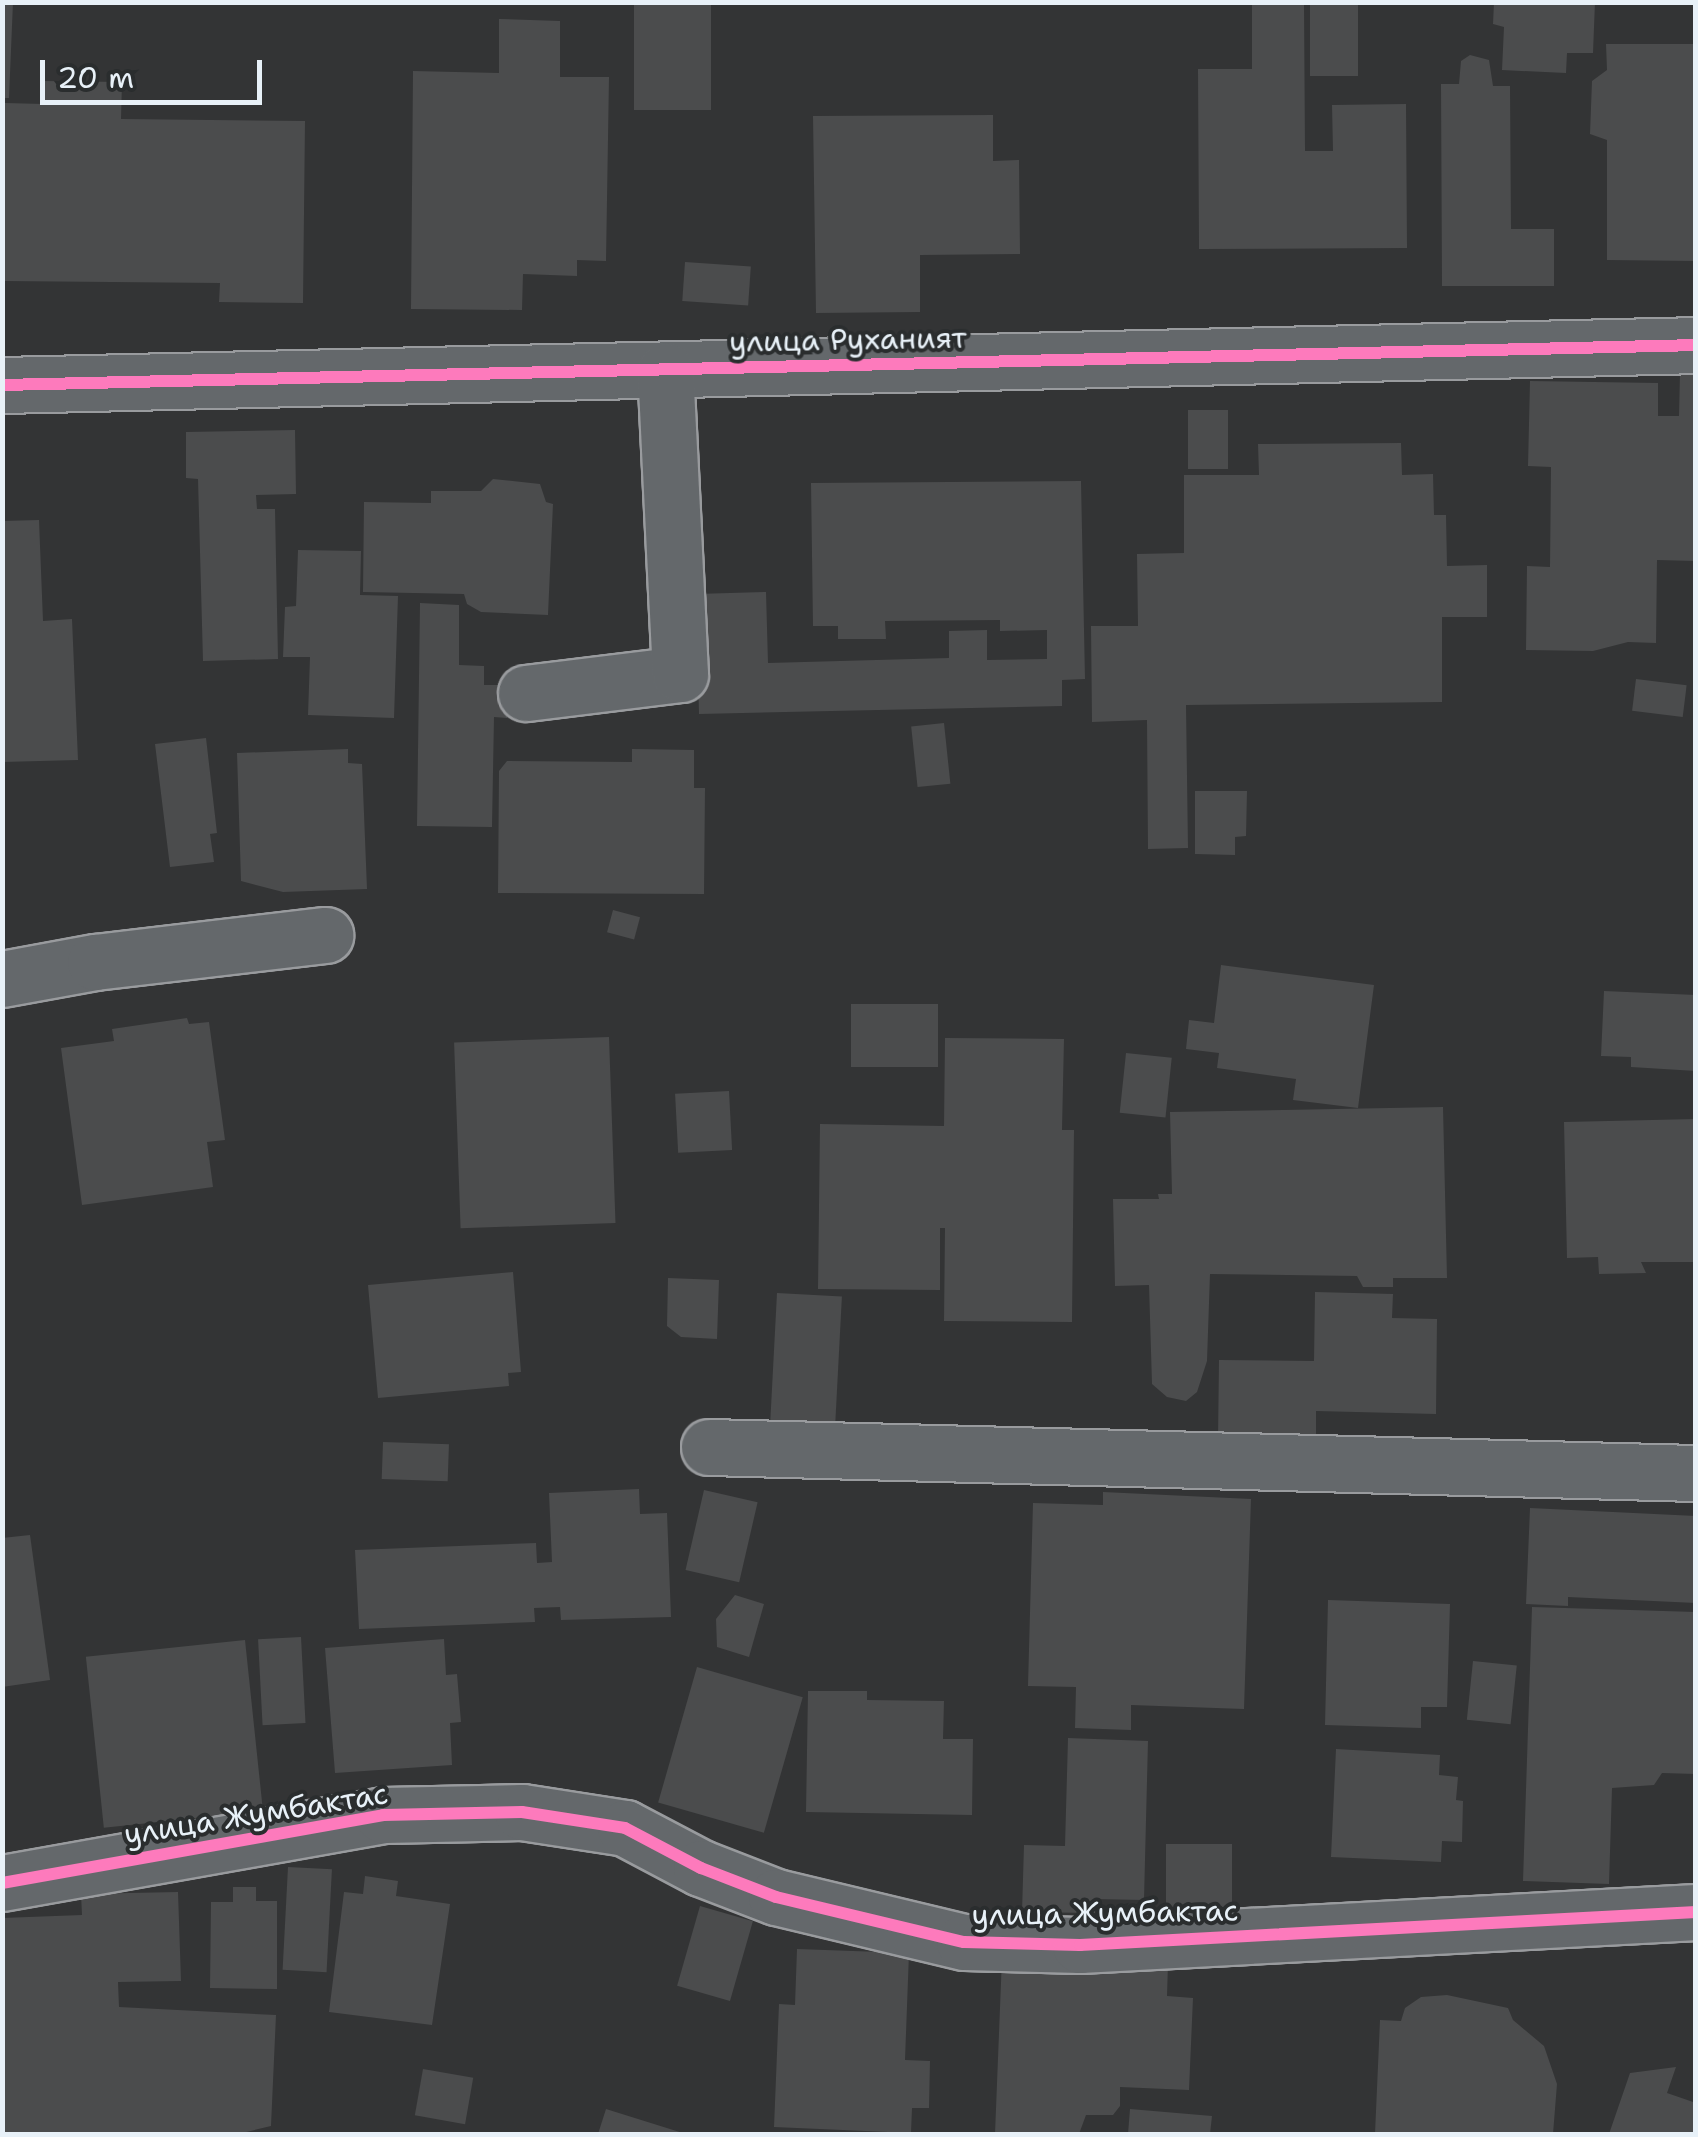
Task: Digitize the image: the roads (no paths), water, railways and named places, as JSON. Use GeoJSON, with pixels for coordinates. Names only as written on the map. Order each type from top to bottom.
{"type":"FeatureCollection","features":[{"type":"Feature","properties":{"kind":"street","name":"улица Руханият"},"geometry":{"type":"LineString","coordinates":[[2,385],[1696,345]]}},
{"type":"Feature","properties":{"kind":"street"},"geometry":{"type":"LineString","coordinates":[[526,694],[680,674],[665,370]]}},
{"type":"Feature","properties":{"kind":"street"},"geometry":{"type":"LineString","coordinates":[[2,979],[94,962],[325,935]]}},
{"type":"Feature","properties":{"kind":"street"},"geometry":{"type":"LineString","coordinates":[[709,1447],[1696,1473]]}},
{"type":"Feature","properties":{"kind":"street","name":"улица Жумбактас"},"geometry":{"type":"LineString","coordinates":[[2,1883],[383,1814],[522,1812],[626,1828],[701,1868],[776,1897],[964,1942],[1080,1945],[1696,1912]]}}]}
